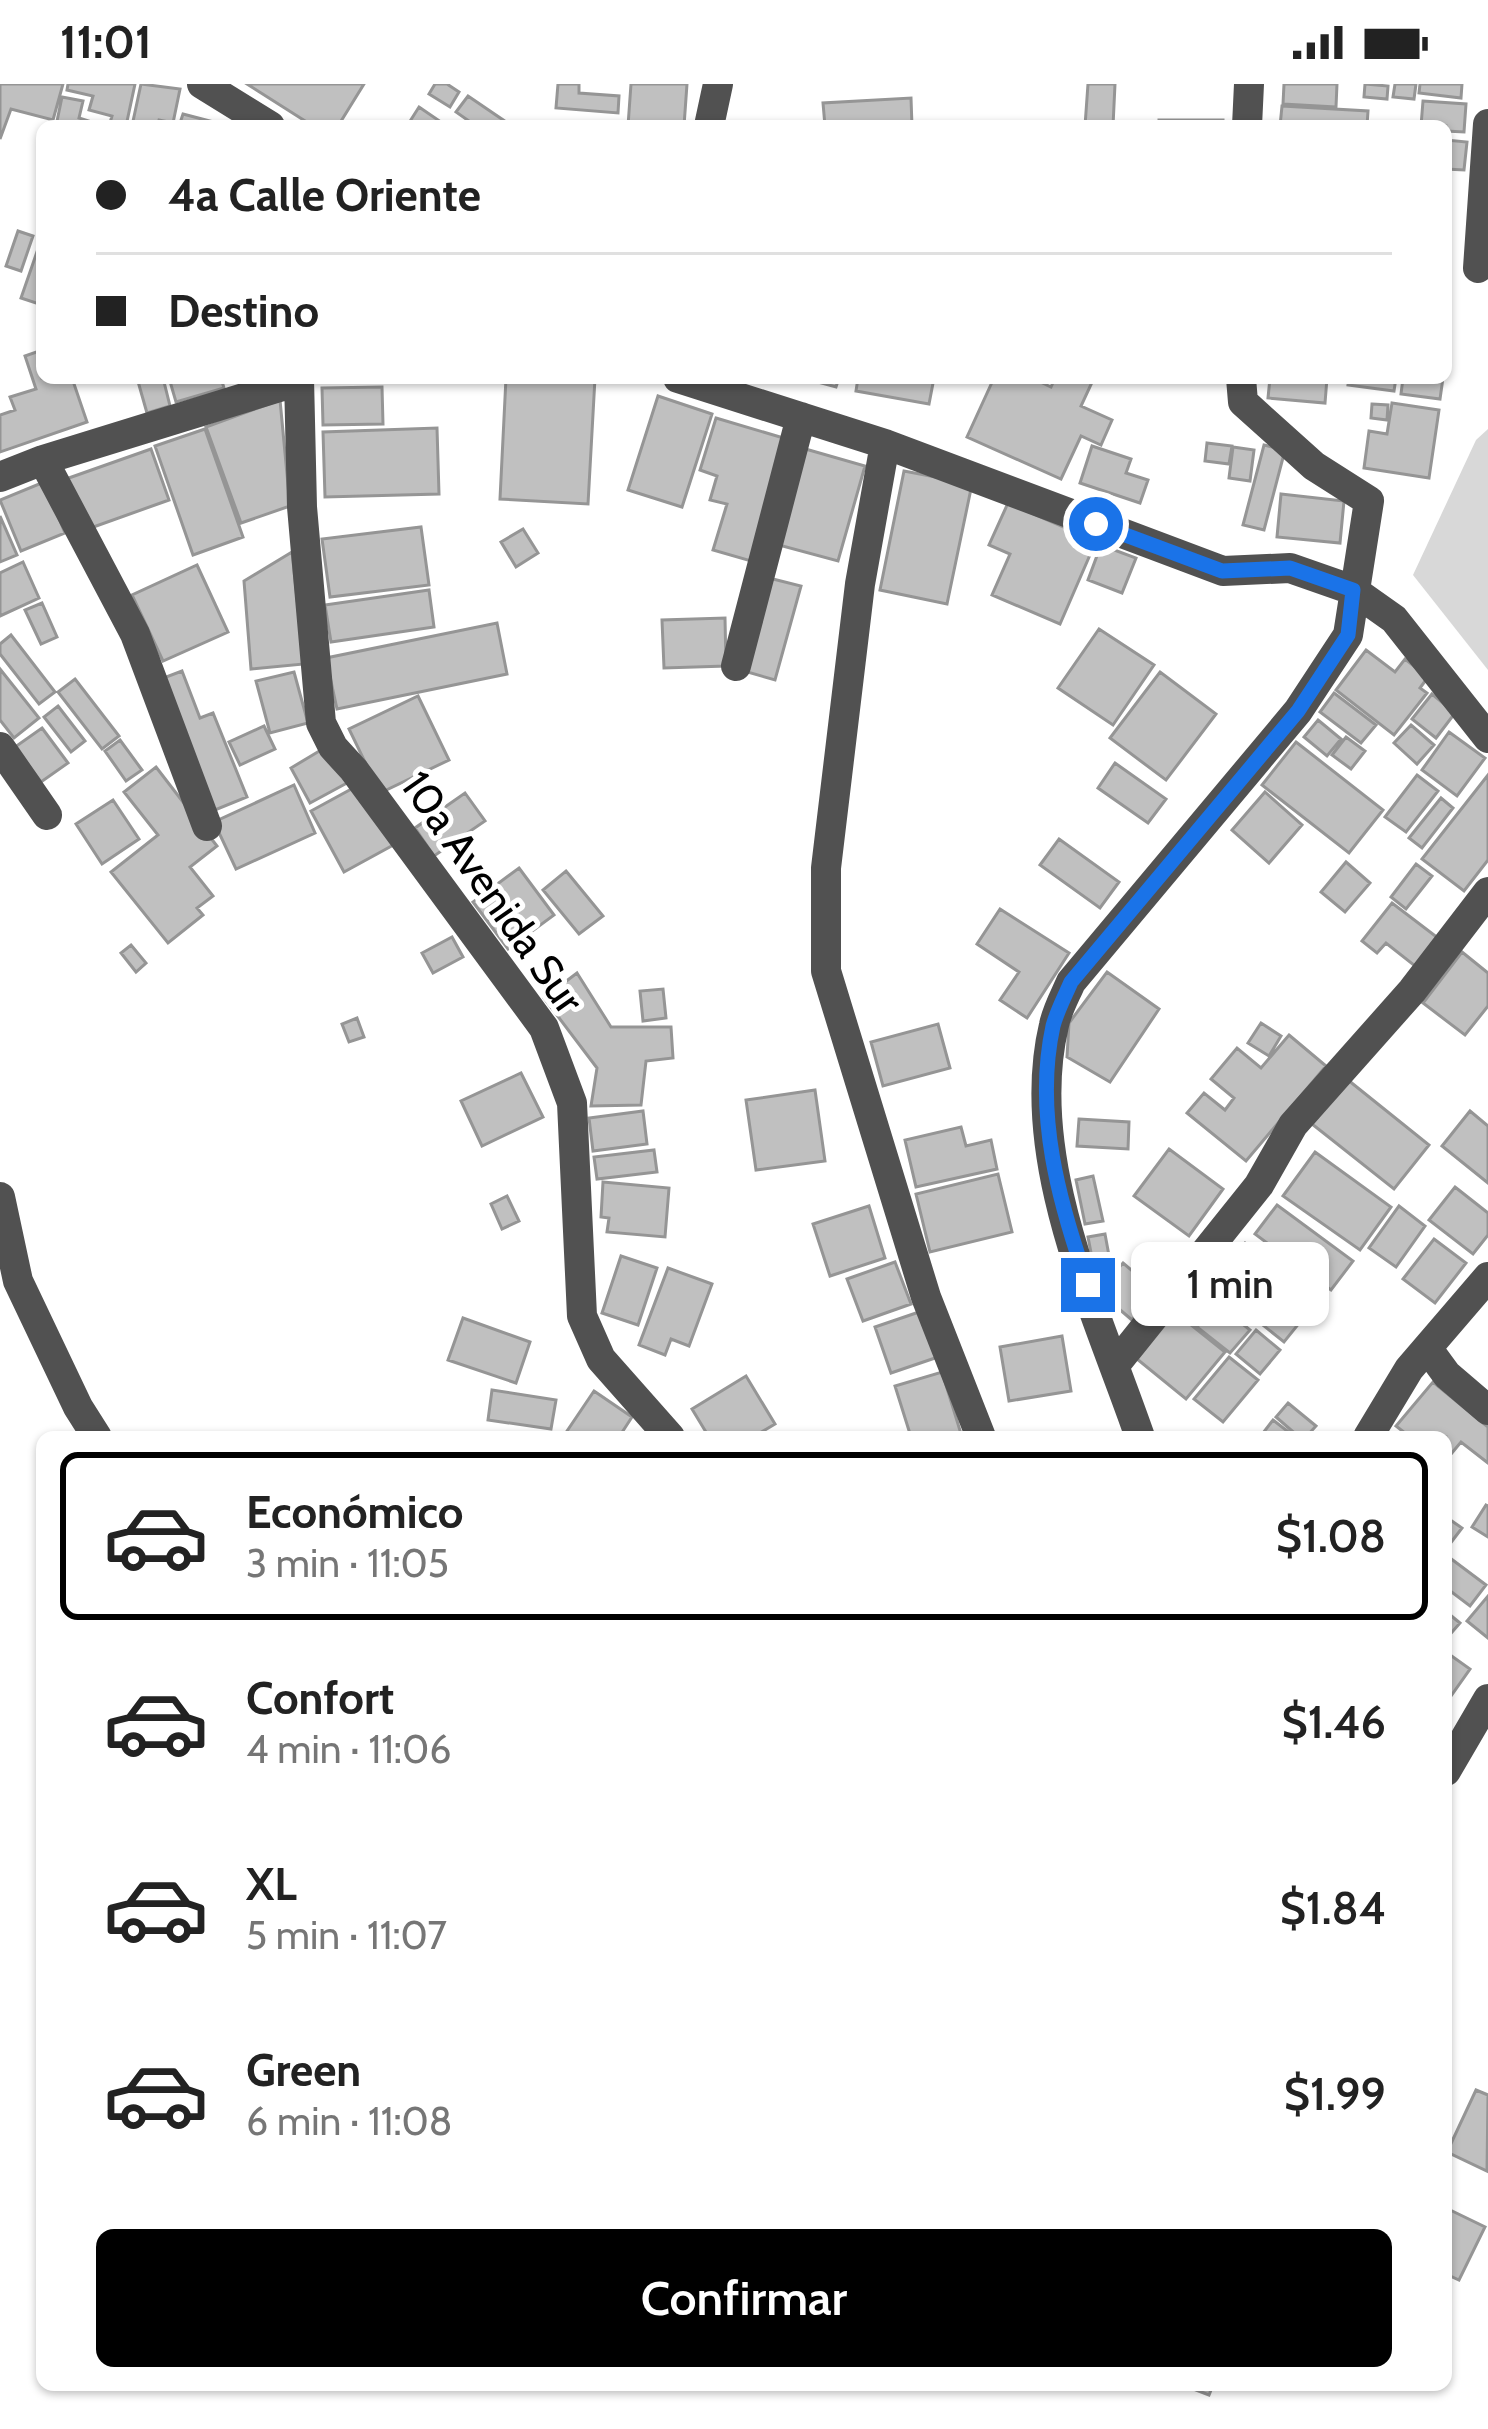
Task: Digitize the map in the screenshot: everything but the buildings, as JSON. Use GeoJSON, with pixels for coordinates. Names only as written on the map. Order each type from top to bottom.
{"type":"FeatureCollection","features":[{"type":"Feature","properties":{"kind":"street"},"geometry":{"type":"LineString","coordinates":[[202,84],[260,120]]}},
{"type":"Feature","properties":{"kind":"street"},"geometry":{"type":"LineString","coordinates":[[710,120],[718,84]]}},
{"type":"Feature","properties":{"kind":"street"},"geometry":{"type":"LineString","coordinates":[[1247,120],[1249,84]]}},
{"type":"Feature","properties":{"kind":"street"},"geometry":{"type":"LineString","coordinates":[[1478,268],[1488,124]]}},
{"type":"Feature","properties":{"kind":"street"},"geometry":{"type":"LineString","coordinates":[[0,477],[286,384]]}},
{"type":"Feature","properties":{"kind":"street","name":"10a Avenida Sur"},"geometry":{"type":"LineString","coordinates":[[299,384],[302,507],[320,723],[333,747],[544,1028],[572,1103],[582,1316],[601,1359],[665,1431]]}},
{"type":"Feature","properties":{"kind":"street"},"geometry":{"type":"LineString","coordinates":[[697,384],[885,444],[1222,571],[1290,568],[1353,590],[1394,619],[1488,738]]}},
{"type":"Feature","properties":{"kind":"street"},"geometry":{"type":"LineString","coordinates":[[1138,1431],[1060,1206],[1046,1096],[1054,1024],[1071,982],[1298,711],[1348,635],[1369,501],[1314,466],[1244,402],[1242,384]]}},
{"type":"Feature","properties":{"kind":"street"},"geometry":{"type":"LineString","coordinates":[[736,666],[801,417]]}},
{"type":"Feature","properties":{"kind":"street"},"geometry":{"type":"LineString","coordinates":[[885,444],[860,584],[826,868],[826,971],[926,1297],[979,1431]]}},
{"type":"Feature","properties":{"kind":"street"},"geometry":{"type":"LineString","coordinates":[[44,460],[135,634],[207,826]]}},
{"type":"Feature","properties":{"kind":"street"},"geometry":{"type":"LineString","coordinates":[[0,746],[47,815]]}},
{"type":"Feature","properties":{"kind":"street"},"geometry":{"type":"LineString","coordinates":[[1115,1365],[1258,1185],[1293,1125],[1412,991],[1488,892]]}},
{"type":"Feature","properties":{"kind":"street"},"geometry":{"type":"LineString","coordinates":[[0,1197],[18,1281],[93,1431]]}},
{"type":"Feature","properties":{"kind":"street"},"geometry":{"type":"LineString","coordinates":[[1372,1431],[1409,1369],[1488,1276]]}},
{"type":"Feature","properties":{"kind":"street"},"geometry":{"type":"LineString","coordinates":[[1427,1348],[1448,1375],[1488,1410]]}},
{"type":"Feature","properties":{"kind":"street"},"geometry":{"type":"LineString","coordinates":[[1452,1761],[1488,1699]]}},
{"type":"Feature","properties":{"kind":"shaded area"},"geometry":{"type":"Polygon","coordinates":[[[1488,429],[1488,670],[1413,575],[1476,440],[1488,429]]]}},
{"type":"Feature","properties":{"kind":"route"},"geometry":{"type":"LineString","coordinates":[[1088,1285],[1060,1206],[1046,1096],[1054,1024],[1071,982],[1298,711],[1348,635],[1353,590],[1290,568],[1222,571],[1096,524]]}}]}
